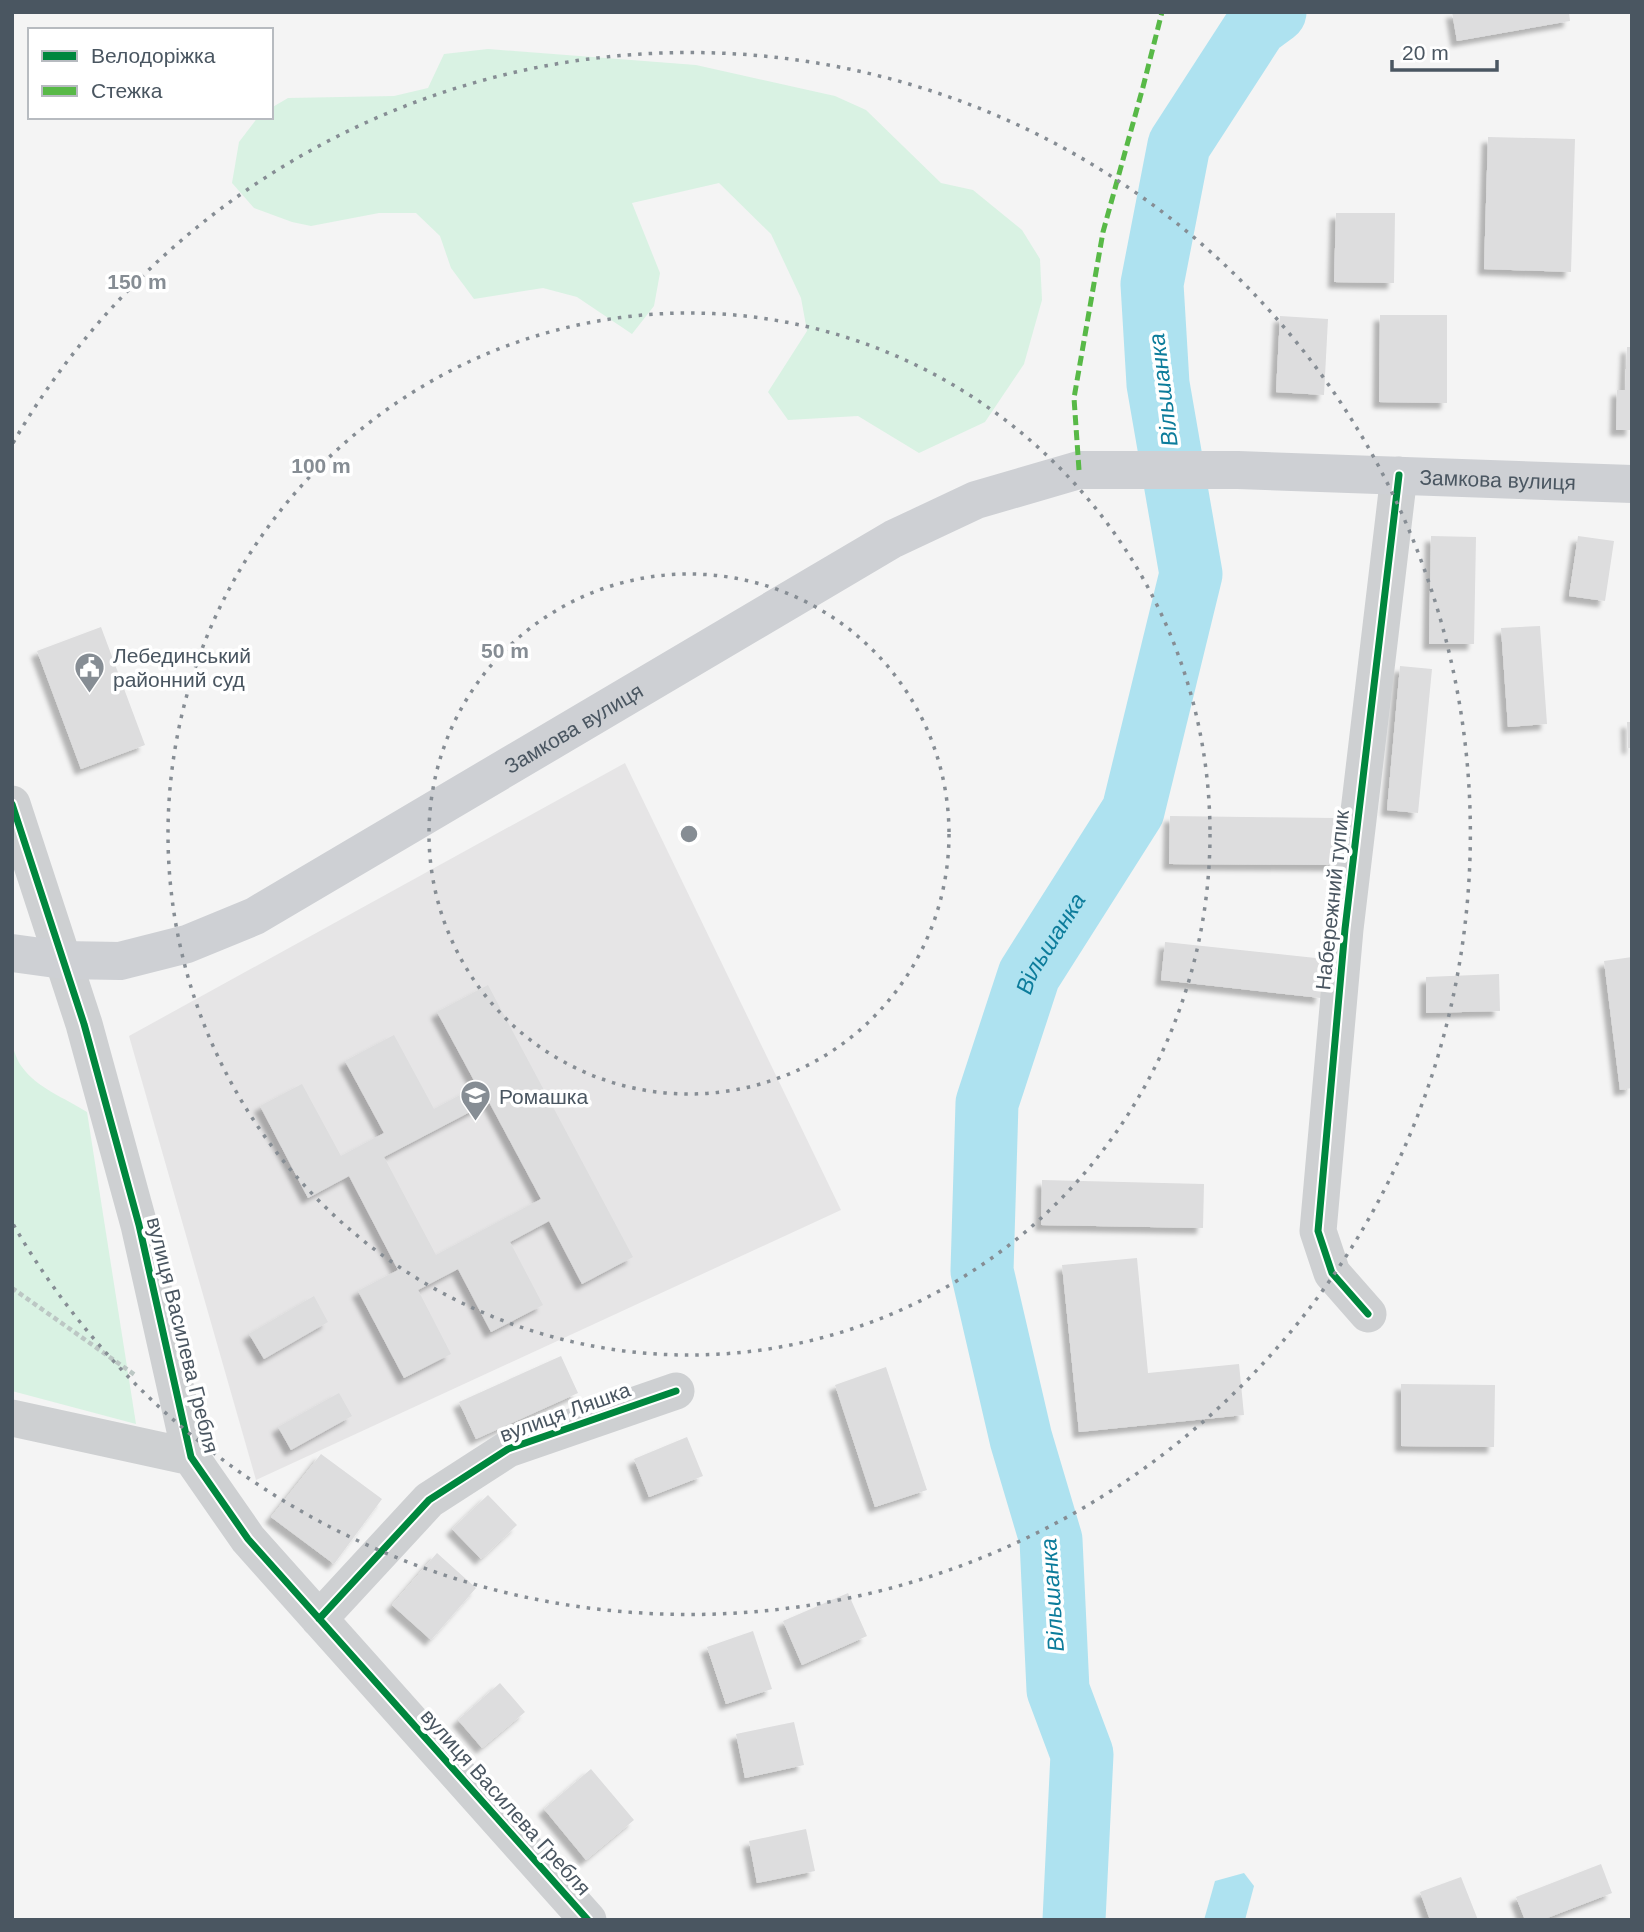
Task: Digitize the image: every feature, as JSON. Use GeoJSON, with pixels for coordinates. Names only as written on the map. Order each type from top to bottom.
{"type":"FeatureCollection","features":[{"type":"Feature","properties":{"kind":"main road","name":"Замкова вулиця"},"geometry":{"type":"LineString","coordinates":[[12,953],[63,960],[120,961],[187,944],[255,916],[893,539],[976,500],[1079,470],[1238,470],[1632,484]]}},
{"type":"Feature","properties":{"kind":"street","name":"Набережний тупик"},"geometry":{"type":"LineString","coordinates":[[1368,1314],[1332,1273],[1318,1231],[1345,929],[1399,475]]}},
{"type":"Feature","properties":{"kind":"street","name":"вулиця Василева Гребля"},"geometry":{"type":"LineString","coordinates":[[12,804],[84,1024],[139,1225],[191,1457],[248,1539],[588,1920]]}},
{"type":"Feature","properties":{"kind":"street","name":"вулиця Ляшка"},"geometry":{"type":"LineString","coordinates":[[319,1619],[429,1500],[497,1456],[508,1449],[676,1391]]}},
{"type":"Feature","properties":{"kind":"street"},"geometry":{"type":"LineString","coordinates":[[12,1418],[191,1457]]}},
{"type":"Feature","properties":{"kind":"path"},"geometry":{"type":"LineString","coordinates":[[12,1288],[179,1406]]}},
{"type":"Feature","properties":{"kind":"shaded area","name":"Ромашка"},"geometry":{"type":"Polygon","coordinates":[[[625,763],[841,1210],[256,1480],[129,1036],[625,763]]]}},
{"type":"Feature","properties":{"kind":"green space"},"geometry":{"type":"Polygon","coordinates":[[[488,49],[696,65],[835,96],[866,110],[941,183],[973,190],[1022,230],[1040,259],[1042,300],[1024,364],[985,422],[919,453],[858,416],[788,420],[768,392],[807,331],[801,298],[771,234],[719,183],[632,203],[660,273],[654,306],[632,334],[577,297],[543,288],[474,299],[451,268],[440,236],[416,213],[379,213],[311,226],[254,208],[232,183],[239,142],[256,119],[273,119],[273,107],[288,98],[394,96],[428,88],[444,54],[488,49]]]}},
{"type":"Feature","properties":{"kind":"green space"},"geometry":{"type":"Polygon","coordinates":[[[12,1046],[20,1065],[35,1081],[87,1112],[136,1424],[12,1391],[12,1046]]]}},
{"type":"Feature","properties":{"kind":"water"},"geometry":{"type":"Polygon","coordinates":[[[1244,1873],[1254,1886],[1245,1920],[1204,1920],[1215,1881],[1244,1873]]]}},
{"type":"Feature","properties":{"kind":"building"},"geometry":{"type":"Polygon","coordinates":[[[1452,12],[1569,12],[1570,21],[1457,41],[1452,12]]]}},
{"type":"Feature","properties":{"kind":"building"},"geometry":{"type":"Polygon","coordinates":[[[1488,137],[1575,139],[1571,272],[1484,269],[1488,137]]]}},
{"type":"Feature","properties":{"kind":"building"},"geometry":{"type":"Polygon","coordinates":[[[1336,213],[1395,213],[1394,283],[1334,282],[1336,213]]]}},
{"type":"Feature","properties":{"kind":"building"},"geometry":{"type":"Polygon","coordinates":[[[1380,315],[1447,315],[1447,403],[1379,402],[1380,315]]]}},
{"type":"Feature","properties":{"kind":"building"},"geometry":{"type":"Polygon","coordinates":[[[1280,316],[1328,319],[1324,395],[1276,392],[1280,316]]]}},
{"type":"Feature","properties":{"kind":"building"},"geometry":{"type":"Polygon","coordinates":[[[1627,347],[1632,347],[1632,430],[1616,430],[1617,390],[1625,390],[1627,347]]]}},
{"type":"Feature","properties":{"kind":"building"},"geometry":{"type":"Polygon","coordinates":[[[1431,536],[1476,537],[1474,644],[1429,644],[1431,536]]]}},
{"type":"Feature","properties":{"kind":"building"},"geometry":{"type":"Polygon","coordinates":[[[1578,536],[1614,541],[1605,601],[1569,596],[1578,536]]]}},
{"type":"Feature","properties":{"kind":"building"},"geometry":{"type":"Polygon","coordinates":[[[1540,626],[1547,724],[1508,727],[1501,628],[1540,626]]]}},
{"type":"Feature","properties":{"kind":"building"},"geometry":{"type":"Polygon","coordinates":[[[101,627],[145,745],[81,769],[37,651],[101,627]]]}},
{"type":"Feature","properties":{"kind":"building"},"geometry":{"type":"Polygon","coordinates":[[[1400,666],[1432,669],[1418,813],[1387,810],[1400,666]]]}},
{"type":"Feature","properties":{"kind":"building"},"geometry":{"type":"Polygon","coordinates":[[[1627,722],[1632,722],[1632,748],[1628,748],[1627,722]]]}},
{"type":"Feature","properties":{"kind":"building"},"geometry":{"type":"Polygon","coordinates":[[[1170,816],[1336,818],[1336,865],[1169,864],[1170,816]]]}},
{"type":"Feature","properties":{"kind":"building"},"geometry":{"type":"Polygon","coordinates":[[[1165,942],[1325,959],[1321,998],[1161,980],[1165,942]]]}},
{"type":"Feature","properties":{"kind":"building"},"geometry":{"type":"Polygon","coordinates":[[[1632,957],[1632,1088],[1620,1090],[1604,961],[1632,957]]]}},
{"type":"Feature","properties":{"kind":"building"},"geometry":{"type":"Polygon","coordinates":[[[1499,974],[1500,1011],[1426,1013],[1426,977],[1499,974]]]}},
{"type":"Feature","properties":{"kind":"building"},"geometry":{"type":"Polygon","coordinates":[[[488,985],[633,1257],[582,1284],[549,1221],[510,1242],[543,1305],[491,1332],[458,1269],[418,1290],[451,1354],[404,1378],[358,1291],[398,1270],[349,1176],[308,1198],[260,1106],[302,1084],[341,1156],[384,1133],[345,1061],[394,1035],[434,1109],[477,1086],[437,1012],[488,985]],[[489,1102],[384,1157],[436,1255],[541,1199],[489,1102]]]}},
{"type":"Feature","properties":{"kind":"building"},"geometry":{"type":"Polygon","coordinates":[[[1042,1180],[1204,1184],[1203,1228],[1041,1225],[1042,1180]]]}},
{"type":"Feature","properties":{"kind":"building"},"geometry":{"type":"Polygon","coordinates":[[[1137,1258],[1148,1373],[1239,1364],[1244,1415],[1079,1432],[1062,1265],[1137,1258]]]}},
{"type":"Feature","properties":{"kind":"building"},"geometry":{"type":"Polygon","coordinates":[[[314,1296],[328,1322],[264,1359],[249,1334],[314,1296]]]}},
{"type":"Feature","properties":{"kind":"building"},"geometry":{"type":"Polygon","coordinates":[[[561,1356],[578,1393],[476,1439],[459,1402],[561,1356]]]}},
{"type":"Feature","properties":{"kind":"building"},"geometry":{"type":"Polygon","coordinates":[[[886,1367],[927,1490],[875,1507],[835,1385],[886,1367]]]}},
{"type":"Feature","properties":{"kind":"building"},"geometry":{"type":"Polygon","coordinates":[[[1401,1384],[1495,1385],[1494,1447],[1401,1446],[1401,1384]]]}},
{"type":"Feature","properties":{"kind":"building"},"geometry":{"type":"Polygon","coordinates":[[[339,1393],[352,1416],[291,1450],[278,1427],[339,1393]]]}},
{"type":"Feature","properties":{"kind":"building"},"geometry":{"type":"Polygon","coordinates":[[[687,1437],[703,1476],[649,1497],[634,1459],[687,1437]]]}},
{"type":"Feature","properties":{"kind":"building"},"geometry":{"type":"Polygon","coordinates":[[[321,1454],[382,1499],[334,1564],[271,1517],[321,1454]]]}},
{"type":"Feature","properties":{"kind":"building"},"geometry":{"type":"Polygon","coordinates":[[[488,1495],[517,1525],[481,1559],[452,1529],[488,1495]]]}},
{"type":"Feature","properties":{"kind":"building"},"geometry":{"type":"Polygon","coordinates":[[[437,1553],[476,1588],[431,1640],[392,1605],[437,1553]]]}},
{"type":"Feature","properties":{"kind":"building"},"geometry":{"type":"Polygon","coordinates":[[[848,1593],[867,1636],[802,1665],[783,1621],[848,1593]]]}},
{"type":"Feature","properties":{"kind":"building"},"geometry":{"type":"Polygon","coordinates":[[[753,1631],[772,1689],[726,1704],[707,1647],[753,1631]]]}},
{"type":"Feature","properties":{"kind":"building"},"geometry":{"type":"Polygon","coordinates":[[[500,1683],[525,1712],[482,1748],[458,1720],[500,1683]]]}},
{"type":"Feature","properties":{"kind":"building"},"geometry":{"type":"Polygon","coordinates":[[[794,1722],[804,1765],[745,1778],[736,1734],[794,1722]]]}},
{"type":"Feature","properties":{"kind":"building"},"geometry":{"type":"Polygon","coordinates":[[[591,1769],[634,1820],[586,1860],[544,1809],[591,1769]]]}},
{"type":"Feature","properties":{"kind":"building"},"geometry":{"type":"Polygon","coordinates":[[[806,1829],[815,1871],[757,1883],[749,1841],[806,1829]]]}},
{"type":"Feature","properties":{"kind":"building"},"geometry":{"type":"Polygon","coordinates":[[[1601,1864],[1612,1893],[1542,1920],[1525,1920],[1516,1897],[1601,1864]]]}},
{"type":"Feature","properties":{"kind":"building"},"geometry":{"type":"Polygon","coordinates":[[[1461,1877],[1478,1920],[1430,1920],[1420,1892],[1461,1877]]]}},
{"type":"Feature","properties":{"kind":"waterway","name":"Вільшанка"},"geometry":{"type":"LineString","coordinates":[[1074,1920],[1082,1754],[1058,1690],[1051,1540],[1021,1439],[982,1271],[987,1103],[1029,975],[1133,811],[1191,574],[1158,384],[1152,284],[1179,145],[1256,26],[1275,12]]}},
{"type":"Feature","properties":{"kind":"marked path"},"geometry":{"type":"LineString","coordinates":[[1079,470],[1074,398],[1103,232],[1162,12]]}},
{"type":"Feature","properties":{"kind":"cycle path"},"geometry":{"type":"LineString","coordinates":[[1368,1314],[1332,1273],[1318,1231],[1345,929],[1399,475]]}},
{"type":"Feature","properties":{"kind":"cycle path"},"geometry":{"type":"LineString","coordinates":[[12,804],[84,1024],[139,1225],[191,1457],[248,1539],[588,1920]]}},
{"type":"Feature","properties":{"kind":"cycle path"},"geometry":{"type":"LineString","coordinates":[[319,1619],[429,1500],[508,1449],[676,1391]]}},
{"type":"Feature","properties":{"kind":"place","name":"Лебединський районний суд"},"geometry":{"type":"Point","coordinates":[90,694]}},
{"type":"Feature","properties":{"kind":"place","name":"Ромашка"},"geometry":{"type":"Point","coordinates":[476,1123]}}]}
